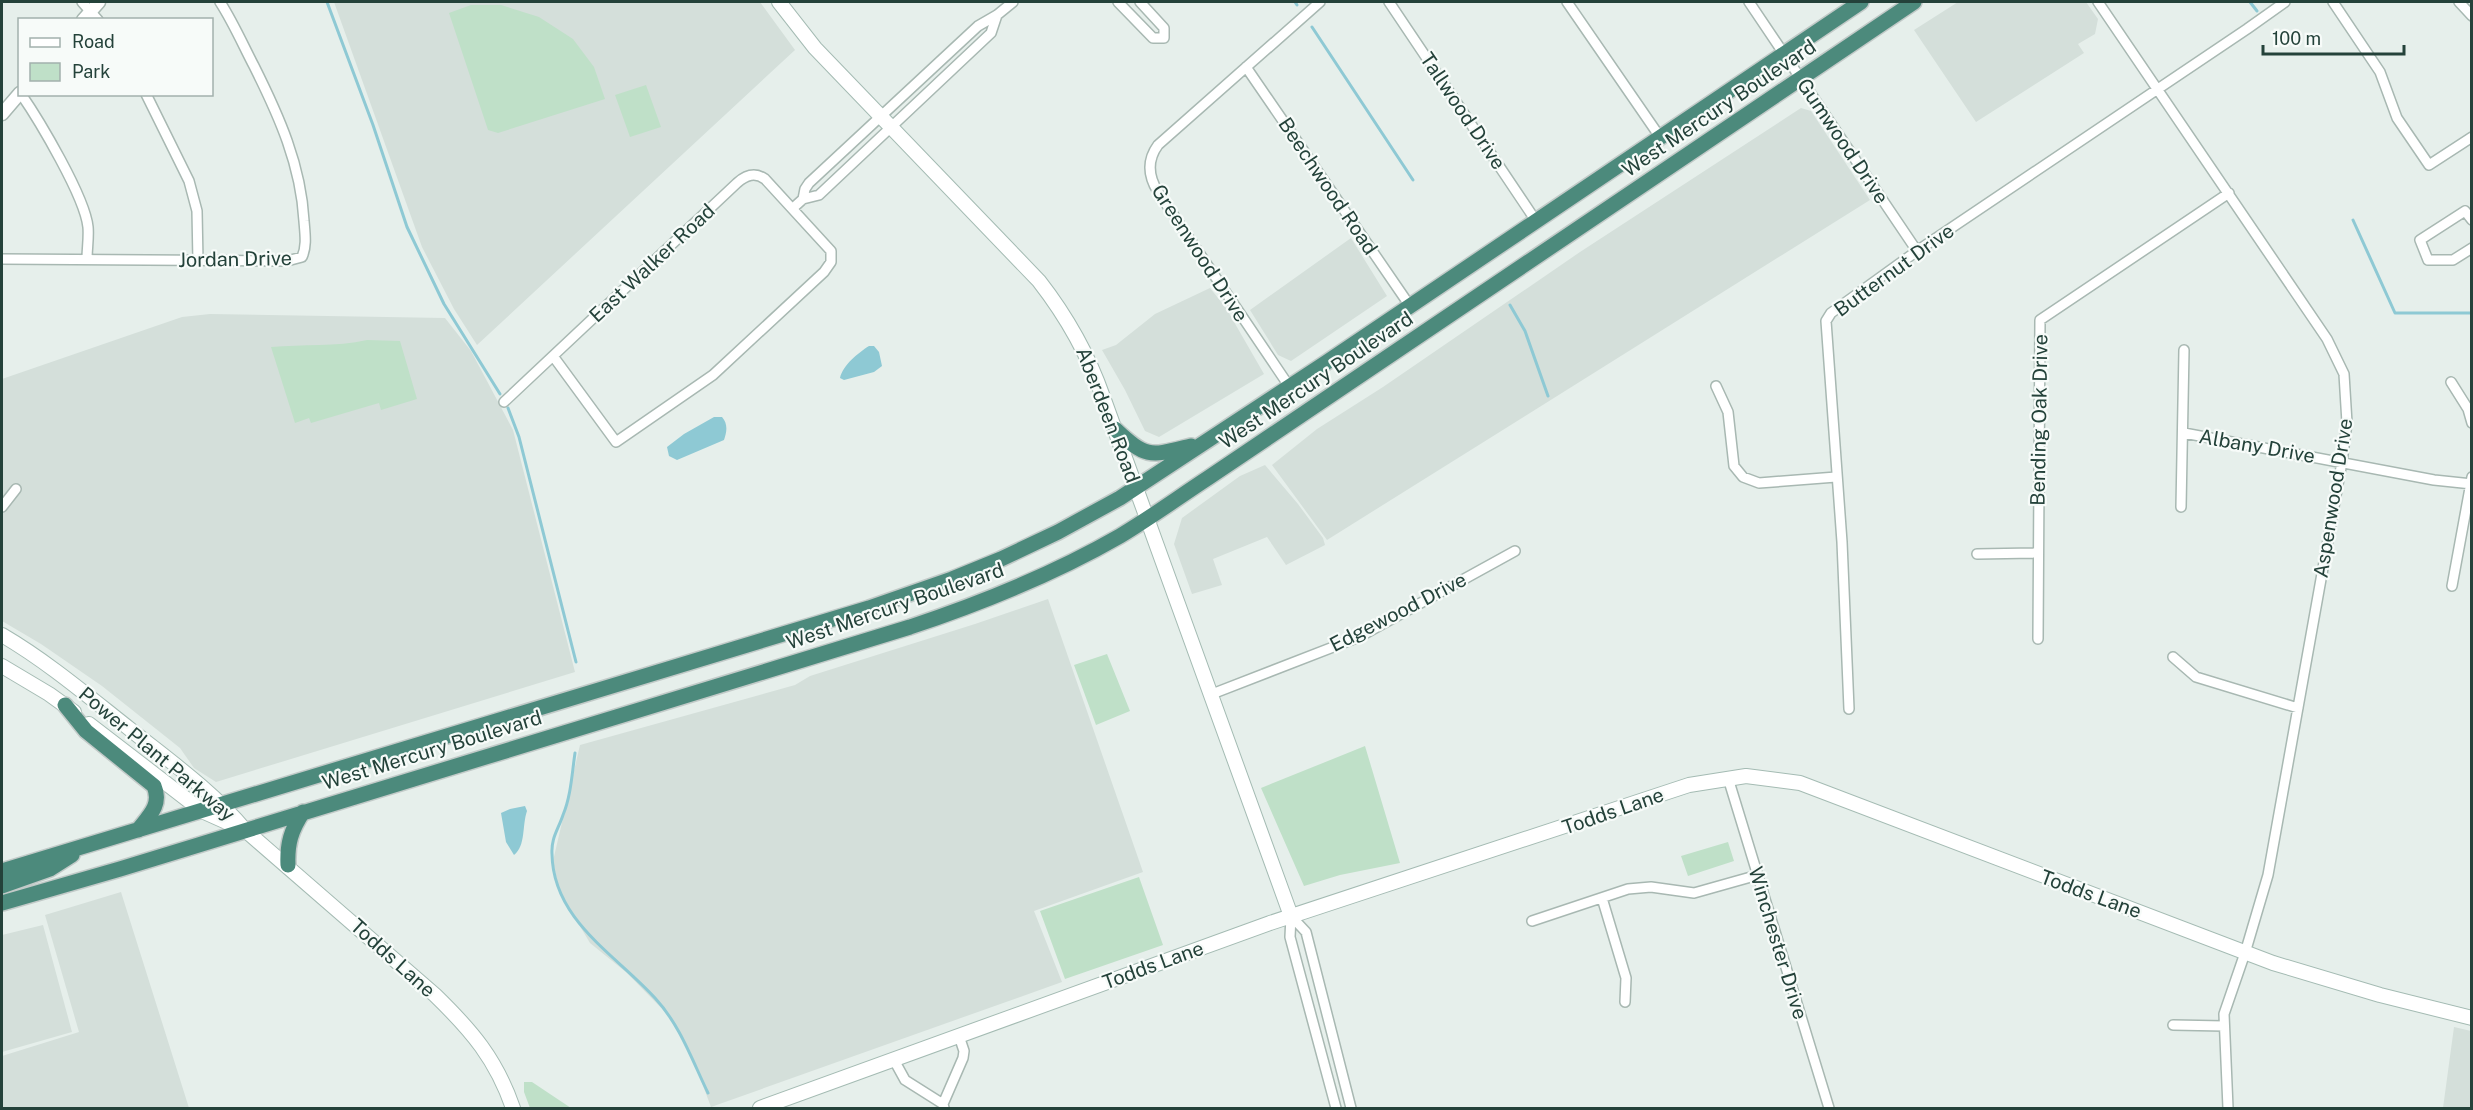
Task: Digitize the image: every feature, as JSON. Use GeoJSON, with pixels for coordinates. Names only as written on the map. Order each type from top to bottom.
{"type":"FeatureCollection","features":[{"type":"Feature","properties":{"kind":"highway","name":"West Mercury Boulevard"},"geometry":{"type":"LineString","coordinates":[[2,871],[900,598],[961,576],[1029,546],[1087,517],[1136,488],[1861,2]]}},
{"type":"Feature","properties":{"kind":"highway","name":"West Mercury Boulevard"},"geometry":{"type":"LineString","coordinates":[[2,903],[947,615],[1048,573],[1119,536],[1147,518],[1914,2]]}},
{"type":"Feature","properties":{"kind":"highway"},"geometry":{"type":"LineString","coordinates":[[1115,429],[1137,448],[1149,454],[1163,453],[1203,443]]}},
{"type":"Feature","properties":{"kind":"highway"},"geometry":{"type":"LineString","coordinates":[[65,705],[86,731],[154,786],[157,795],[156,806],[138,830]]}},
{"type":"Feature","properties":{"kind":"highway"},"geometry":{"type":"LineString","coordinates":[[288,866],[288,843],[292,829],[303,812]]}},
{"type":"Feature","properties":{"kind":"highway"},"geometry":{"type":"LineString","coordinates":[[2,885],[50,869],[87,845]]}},
{"type":"Feature","properties":{"kind":"main road","name":"Aberdeen Road"},"geometry":{"type":"LineString","coordinates":[[779,2],[815,48],[1020,260],[1054,300],[1086,354],[1212,694],[1291,916]]}},
{"type":"Feature","properties":{"kind":"main road"},"geometry":{"type":"LineString","coordinates":[[2,627],[26,649]]}},
{"type":"Feature","properties":{"kind":"main road","name":"Power Plant Parkway"},"geometry":{"type":"LineString","coordinates":[[2,634],[76,686],[223,804],[245,830]]}},
{"type":"Feature","properties":{"kind":"main road","name":"Power Plant Parkway"},"geometry":{"type":"LineString","coordinates":[[2,666],[65,705],[202,811],[245,830]]}},
{"type":"Feature","properties":{"kind":"main road","name":"Todds Lane"},"geometry":{"type":"LineString","coordinates":[[760,1108],[1291,916],[1689,785],[1746,776],[1800,783],[2245,953],[2373,993],[2472,1018]]}},
{"type":"Feature","properties":{"kind":"main road","name":"Todds Lane"},"geometry":{"type":"LineString","coordinates":[[245,830],[457,1016],[492,1059],[513,1108]]}},
{"type":"Feature","properties":{"kind":"street","name":"Jordan Drive"},"geometry":{"type":"LineString","coordinates":[[2,260],[198,261],[296,260],[302,257],[305,250],[302,198],[292,153],[279,116],[220,2]]}},
{"type":"Feature","properties":{"kind":"street"},"geometry":{"type":"LineString","coordinates":[[803,199],[809,183],[880,115],[978,26],[1013,2]]}},
{"type":"Feature","properties":{"kind":"street"},"geometry":{"type":"LineString","coordinates":[[1118,2],[1153,38],[1164,38],[1164,28],[1140,2]]}},
{"type":"Feature","properties":{"kind":"street","name":"Greenwood Drive"},"geometry":{"type":"LineString","coordinates":[[1289,386],[1158,192],[1150,172],[1151,157],[1158,145],[1320,2]]}},
{"type":"Feature","properties":{"kind":"street","name":"Tallwood Drive"},"geometry":{"type":"LineString","coordinates":[[1389,2],[1536,221]]}},
{"type":"Feature","properties":{"kind":"street"},"geometry":{"type":"LineString","coordinates":[[1567,2],[1660,137]]}},
{"type":"Feature","properties":{"kind":"street","name":"Gumwood Drive"},"geometry":{"type":"LineString","coordinates":[[1749,2],[1917,252]]}},
{"type":"Feature","properties":{"kind":"street","name":"Aspenwood Drive"},"geometry":{"type":"LineString","coordinates":[[2098,2],[2327,339],[2344,374],[2348,423],[2268,875],[2224,1014],[2228,1108]]}},
{"type":"Feature","properties":{"kind":"street","name":"Butternut Drive"},"geometry":{"type":"LineString","coordinates":[[1849,709],[1842,542],[1826,321],[1831,314],[1917,252],[2285,2]]}},
{"type":"Feature","properties":{"kind":"street"},"geometry":{"type":"LineString","coordinates":[[2332,2],[2380,72],[2397,118],[2429,165],[2472,137]]}},
{"type":"Feature","properties":{"kind":"street"},"geometry":{"type":"LineString","coordinates":[[2459,2],[2472,16]]}},
{"type":"Feature","properties":{"kind":"street"},"geometry":{"type":"LineString","coordinates":[[793,208],[803,199],[819,195],[893,128],[991,33],[997,15]]}},
{"type":"Feature","properties":{"kind":"street","name":"Beechwood Road"},"geometry":{"type":"LineString","coordinates":[[1246,67],[1410,306]]}},
{"type":"Feature","properties":{"kind":"street"},"geometry":{"type":"LineString","coordinates":[[2,114],[18,96]]}},
{"type":"Feature","properties":{"kind":"street"},"geometry":{"type":"LineString","coordinates":[[22,96],[35,114],[83,207],[88,226],[87,259]]}},
{"type":"Feature","properties":{"kind":"street"},"geometry":{"type":"LineString","coordinates":[[147,96],[189,181],[197,211],[198,261]]}},
{"type":"Feature","properties":{"kind":"street","name":"East Walker Road"},"geometry":{"type":"LineString","coordinates":[[504,402],[553,356],[743,178],[752,175],[762,177],[829,248],[832,258],[827,269],[722,367],[616,442],[553,356]]}},
{"type":"Feature","properties":{"kind":"street","name":"Bending Oak Drive"},"geometry":{"type":"LineString","coordinates":[[2038,639],[2040,320],[2229,193]]}},
{"type":"Feature","properties":{"kind":"street"},"geometry":{"type":"LineString","coordinates":[[2472,220],[2465,211],[2420,240],[2428,260],[2453,260],[2472,249]]}},
{"type":"Feature","properties":{"kind":"street"},"geometry":{"type":"LineString","coordinates":[[2181,507],[2184,350]]}},
{"type":"Feature","properties":{"kind":"street"},"geometry":{"type":"LineString","coordinates":[[2451,382],[2468,409],[2472,423]]}},
{"type":"Feature","properties":{"kind":"street"},"geometry":{"type":"LineString","coordinates":[[1716,386],[1728,412],[1734,466],[1743,477],[1759,483],[1836,477]]}},
{"type":"Feature","properties":{"kind":"street","name":"Albany Drive"},"geometry":{"type":"LineString","coordinates":[[2184,433],[2434,480],[2471,481]]}},
{"type":"Feature","properties":{"kind":"street"},"geometry":{"type":"LineString","coordinates":[[2452,586],[2471,481]]}},
{"type":"Feature","properties":{"kind":"street"},"geometry":{"type":"LineString","coordinates":[[2,507],[16,489]]}},
{"type":"Feature","properties":{"kind":"street","name":"Edgewood Drive"},"geometry":{"type":"LineString","coordinates":[[1212,694],[1359,637],[1515,551]]}},
{"type":"Feature","properties":{"kind":"street"},"geometry":{"type":"LineString","coordinates":[[1977,554],[2037,553]]}},
{"type":"Feature","properties":{"kind":"street"},"geometry":{"type":"LineString","coordinates":[[2173,657],[2196,677],[2298,708]]}},
{"type":"Feature","properties":{"kind":"street","name":"Winchester Drive"},"geometry":{"type":"LineString","coordinates":[[1728,778],[1829,1108]]}},
{"type":"Feature","properties":{"kind":"street"},"geometry":{"type":"LineString","coordinates":[[1532,921],[1640,887],[1694,893],[1758,875]]}},
{"type":"Feature","properties":{"kind":"street"},"geometry":{"type":"LineString","coordinates":[[1602,898],[1626,978],[1625,1002]]}},
{"type":"Feature","properties":{"kind":"street"},"geometry":{"type":"LineString","coordinates":[[1291,916],[1290,937],[1336,1108]]}},
{"type":"Feature","properties":{"kind":"street"},"geometry":{"type":"LineString","coordinates":[[1291,916],[1306,932],[1351,1108]]}},
{"type":"Feature","properties":{"kind":"street"},"geometry":{"type":"LineString","coordinates":[[2173,1025],[2224,1026]]}},
{"type":"Feature","properties":{"kind":"street"},"geometry":{"type":"LineString","coordinates":[[894,1060],[905,1080],[943,1106],[963,1058],[964,1051],[959,1036]]}},
{"type":"Feature","properties":{"kind":"shaded area"},"geometry":{"type":"Polygon","coordinates":[[[334,2],[760,2],[795,50],[477,345],[454,309],[422,247],[334,2]]]}},
{"type":"Feature","properties":{"kind":"shaded area"},"geometry":{"type":"Polygon","coordinates":[[[1958,2],[2086,2],[2098,19],[2095,34],[2078,44],[2084,53],[1976,122],[1914,30],[1958,2]]]}},
{"type":"Feature","properties":{"kind":"shaded area"},"geometry":{"type":"Polygon","coordinates":[[[1801,108],[1811,111],[1870,200],[1327,540],[1272,465],[1317,429],[1383,387],[1580,252],[1801,108]]]}},
{"type":"Feature","properties":{"kind":"shaded area"},"geometry":{"type":"Polygon","coordinates":[[[1351,238],[1387,296],[1291,361],[1278,355],[1250,310],[1351,238]]]}},
{"type":"Feature","properties":{"kind":"shaded area"},"geometry":{"type":"Polygon","coordinates":[[[1210,288],[1226,308],[1264,374],[1159,437],[1145,431],[1102,350],[1116,345],[1155,314],[1210,288]]]}},
{"type":"Feature","properties":{"kind":"shaded area"},"geometry":{"type":"Polygon","coordinates":[[[210,314],[445,318],[471,351],[513,430],[575,672],[216,782],[194,768],[180,748],[102,686],[41,644],[2,621],[2,379],[182,317],[210,314]]]}},
{"type":"Feature","properties":{"kind":"shaded area"},"geometry":{"type":"Polygon","coordinates":[[[1265,465],[1298,504],[1323,538],[1325,545],[1286,565],[1267,537],[1213,559],[1222,585],[1192,594],[1174,544],[1182,518],[1240,476],[1265,465]]]}},
{"type":"Feature","properties":{"kind":"shaded area"},"geometry":{"type":"Polygon","coordinates":[[[1048,599],[1143,872],[1034,911],[1062,982],[711,1107],[690,1051],[667,1014],[627,973],[590,943],[559,891],[553,861],[580,745],[795,685],[810,676],[1048,599]]]}},
{"type":"Feature","properties":{"kind":"shaded area"},"geometry":{"type":"Polygon","coordinates":[[[121,892],[189,1108],[2,1108],[2,1056],[79,1032],[45,915],[121,892]]]}},
{"type":"Feature","properties":{"kind":"shaded area"},"geometry":{"type":"Polygon","coordinates":[[[43,925],[72,1032],[2,1052],[2,935],[43,925]]]}},
{"type":"Feature","properties":{"kind":"shaded area"},"geometry":{"type":"Polygon","coordinates":[[[2454,1027],[2471,1031],[2471,1108],[2443,1108],[2454,1027]]]}},
{"type":"Feature","properties":{"kind":"green space"},"geometry":{"type":"Polygon","coordinates":[[[471,5],[501,5],[539,17],[573,39],[594,67],[605,99],[498,133],[488,130],[449,13],[471,5]]]}},
{"type":"Feature","properties":{"kind":"green space"},"geometry":{"type":"Polygon","coordinates":[[[646,85],[661,127],[630,137],[615,95],[646,85]]]}},
{"type":"Feature","properties":{"kind":"green space"},"geometry":{"type":"Polygon","coordinates":[[[367,340],[400,341],[417,399],[381,410],[379,403],[311,423],[309,418],[295,423],[271,347],[367,340]]]}},
{"type":"Feature","properties":{"kind":"green space"},"geometry":{"type":"Polygon","coordinates":[[[1107,654],[1130,711],[1096,725],[1074,665],[1107,654]]]}},
{"type":"Feature","properties":{"kind":"green space"},"geometry":{"type":"Polygon","coordinates":[[[1365,746],[1400,863],[1340,875],[1304,886],[1261,788],[1365,746]]]}},
{"type":"Feature","properties":{"kind":"green space"},"geometry":{"type":"Polygon","coordinates":[[[1728,842],[1734,861],[1688,876],[1681,856],[1728,842]]]}},
{"type":"Feature","properties":{"kind":"green space"},"geometry":{"type":"Polygon","coordinates":[[[1139,877],[1163,945],[1065,979],[1040,911],[1139,877]]]}},
{"type":"Feature","properties":{"kind":"green space"},"geometry":{"type":"Polygon","coordinates":[[[524,1082],[532,1082],[571,1108],[530,1108],[524,1092],[524,1082]]]}},
{"type":"Feature","properties":{"kind":"water"},"geometry":{"type":"Polygon","coordinates":[[[869,346],[874,346],[879,352],[882,366],[874,372],[844,380],[840,378],[848,364],[869,346]]]}},
{"type":"Feature","properties":{"kind":"water"},"geometry":{"type":"Polygon","coordinates":[[[714,417],[722,417],[725,422],[724,440],[677,460],[669,456],[667,447],[684,434],[714,417]]]}},
{"type":"Feature","properties":{"kind":"water"},"geometry":{"type":"Polygon","coordinates":[[[525,806],[527,811],[522,841],[514,855],[506,842],[501,813],[525,806]]]}},
{"type":"Feature","properties":{"kind":"waterway"},"geometry":{"type":"LineString","coordinates":[[327,2],[373,125],[407,227],[444,304],[500,394]]}},
{"type":"Feature","properties":{"kind":"waterway"},"geometry":{"type":"LineString","coordinates":[[2250,2],[2257,11]]}},
{"type":"Feature","properties":{"kind":"waterway"},"geometry":{"type":"LineString","coordinates":[[1312,27],[1413,180]]}},
{"type":"Feature","properties":{"kind":"waterway"},"geometry":{"type":"LineString","coordinates":[[2353,220],[2395,313],[2472,313]]}},
{"type":"Feature","properties":{"kind":"waterway"},"geometry":{"type":"LineString","coordinates":[[1510,305],[1525,331],[1548,396]]}},
{"type":"Feature","properties":{"kind":"waterway"},"geometry":{"type":"LineString","coordinates":[[508,408],[519,437],[576,662]]}},
{"type":"Feature","properties":{"kind":"waterway"},"geometry":{"type":"LineString","coordinates":[[575,753],[568,800],[552,848],[555,877],[563,898],[574,917],[589,934],[664,1008],[685,1043],[708,1093]]}}]}
